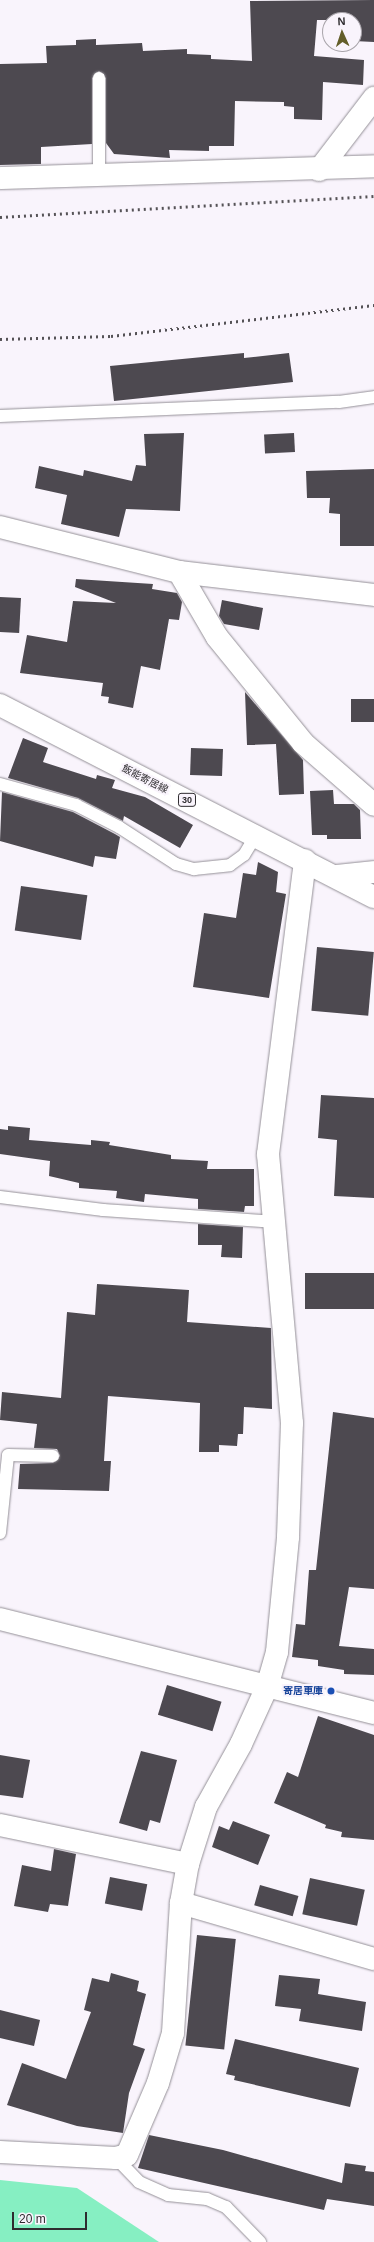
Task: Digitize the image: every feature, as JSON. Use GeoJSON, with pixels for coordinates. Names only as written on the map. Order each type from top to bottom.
{"type":"FeatureCollection","features":[{"type":"Feature","properties":{"kind":"street"},"geometry":{"type":"LineString","coordinates":[[319,170],[374,98]]}},
{"type":"Feature","properties":{"kind":"street"},"geometry":{"type":"LineString","coordinates":[[0,178],[99,178],[319,170],[374,166]]}},
{"type":"Feature","properties":{"kind":"street"},"geometry":{"type":"LineString","coordinates":[[0,527],[179,572],[374,595]]}},
{"type":"Feature","properties":{"kind":"street"},"geometry":{"type":"LineString","coordinates":[[179,572],[217,637],[303,743],[374,805]]}},
{"type":"Feature","properties":{"kind":"street","name":"飯能寄居線"},"geometry":{"type":"LineString","coordinates":[[0,705],[305,860],[374,897]]}},
{"type":"Feature","properties":{"kind":"street"},"geometry":{"type":"LineString","coordinates":[[0,2152],[116,2158],[127,2154],[158,2083],[173,2033],[181,1903],[188,1864],[206,1807],[241,1744],[267,1687],[277,1652],[288,1536],[292,1423],[268,1154],[305,860]]}},
{"type":"Feature","properties":{"kind":"street"},"geometry":{"type":"LineString","coordinates":[[336,876],[374,872]]}},
{"type":"Feature","properties":{"kind":"street"},"geometry":{"type":"LineString","coordinates":[[0,1619],[374,1713]]}},
{"type":"Feature","properties":{"kind":"street"},"geometry":{"type":"LineString","coordinates":[[0,1825],[188,1864]]}},
{"type":"Feature","properties":{"kind":"street"},"geometry":{"type":"LineString","coordinates":[[181,1903],[374,1959]]}},
{"type":"Feature","properties":{"kind":"lane"},"geometry":{"type":"LineString","coordinates":[[99,178],[100,78]]}},
{"type":"Feature","properties":{"kind":"lane"},"geometry":{"type":"LineString","coordinates":[[0,416],[339,402],[374,397]]}},
{"type":"Feature","properties":{"kind":"lane"},"geometry":{"type":"LineString","coordinates":[[0,784],[76,805],[119,827],[176,864],[194,869],[230,865],[244,855],[256,836]]}},
{"type":"Feature","properties":{"kind":"lane"},"geometry":{"type":"LineString","coordinates":[[0,1197],[103,1210],[273,1222]]}},
{"type":"Feature","properties":{"kind":"lane"},"geometry":{"type":"LineString","coordinates":[[0,1533],[8,1455],[53,1456]]}},
{"type":"Feature","properties":{"kind":"lane"},"geometry":{"type":"LineString","coordinates":[[116,2158],[146,2186],[168,2195],[207,2199],[226,2207],[260,2242]]}},
{"type":"Feature","properties":{"kind":"green space"},"geometry":{"type":"Polygon","coordinates":[[[0,2180],[77,2188],[159,2242],[0,2242],[0,2180]]]}},
{"type":"Feature","properties":{"kind":"building"},"geometry":{"type":"Polygon","coordinates":[[[374,0],[374,42],[362,41],[362,12],[322,12],[322,20],[317,20],[314,56],[364,60],[363,85],[323,82],[322,120],[294,119],[294,107],[284,106],[284,102],[235,101],[234,146],[209,146],[209,151],[169,150],[170,158],[114,154],[106,143],[106,78],[99,71],[92,78],[92,144],[41,147],[41,164],[0,165],[0,64],[47,63],[46,46],[76,45],[76,40],[96,39],[96,45],[142,43],[143,51],[187,49],[187,54],[211,55],[211,59],[252,61],[250,1],[374,0]]]}},
{"type":"Feature","properties":{"kind":"building"},"geometry":{"type":"Polygon","coordinates":[[[244,353],[244,358],[289,353],[293,382],[114,401],[110,366],[244,353]]]}},
{"type":"Feature","properties":{"kind":"building"},"geometry":{"type":"Polygon","coordinates":[[[184,433],[180,511],[126,509],[119,537],[61,524],[67,495],[35,488],[39,466],[83,476],[84,470],[132,481],[136,465],[146,466],[144,434],[184,433]]]}},
{"type":"Feature","properties":{"kind":"building"},"geometry":{"type":"Polygon","coordinates":[[[294,433],[295,452],[265,454],[264,435],[294,433]]]}},
{"type":"Feature","properties":{"kind":"building"},"geometry":{"type":"Polygon","coordinates":[[[374,469],[374,546],[340,546],[340,514],[329,513],[330,498],[307,498],[306,471],[374,469]]]}},
{"type":"Feature","properties":{"kind":"building"},"geometry":{"type":"Polygon","coordinates":[[[76,579],[153,584],[152,589],[177,593],[182,602],[179,620],[169,619],[160,670],[141,666],[133,708],[108,703],[109,697],[101,696],[103,683],[20,673],[27,635],[67,642],[73,601],[116,603],[75,587],[76,579]]]}},
{"type":"Feature","properties":{"kind":"building"},"geometry":{"type":"Polygon","coordinates":[[[0,597],[21,598],[19,633],[0,632],[0,597]]]}},
{"type":"Feature","properties":{"kind":"building"},"geometry":{"type":"Polygon","coordinates":[[[222,600],[263,608],[259,630],[224,624],[219,616],[222,600]]]}},
{"type":"Feature","properties":{"kind":"building"},"geometry":{"type":"Polygon","coordinates":[[[245,692],[303,760],[304,794],[279,795],[276,744],[247,745],[245,692]]]}},
{"type":"Feature","properties":{"kind":"building"},"geometry":{"type":"Polygon","coordinates":[[[351,699],[374,699],[374,722],[351,722],[351,699]]]}},
{"type":"Feature","properties":{"kind":"building"},"geometry":{"type":"Polygon","coordinates":[[[23,738],[48,748],[43,762],[96,779],[97,775],[115,780],[112,788],[145,797],[193,825],[180,848],[124,816],[123,821],[78,798],[8,778],[23,738]]]}},
{"type":"Feature","properties":{"kind":"building"},"geometry":{"type":"Polygon","coordinates":[[[191,748],[223,749],[222,776],[190,775],[191,748]]]}},
{"type":"Feature","properties":{"kind":"building"},"geometry":{"type":"Polygon","coordinates":[[[333,790],[334,804],[354,804],[360,810],[361,839],[327,839],[327,835],[312,835],[310,791],[333,790]]]}},
{"type":"Feature","properties":{"kind":"building"},"geometry":{"type":"Polygon","coordinates":[[[2,792],[73,812],[115,834],[120,837],[116,859],[95,856],[93,867],[0,841],[2,792]]]}},
{"type":"Feature","properties":{"kind":"building"},"geometry":{"type":"Polygon","coordinates":[[[258,862],[278,872],[276,892],[286,894],[269,998],[193,987],[204,913],[236,918],[243,873],[256,875],[258,862]]]}},
{"type":"Feature","properties":{"kind":"building"},"geometry":{"type":"Polygon","coordinates":[[[21,886],[87,895],[81,940],[15,931],[21,886]]]}},
{"type":"Feature","properties":{"kind":"building"},"geometry":{"type":"Polygon","coordinates":[[[317,947],[374,952],[368,1016],[311,1011],[317,947]]]}},
{"type":"Feature","properties":{"kind":"building"},"geometry":{"type":"Polygon","coordinates":[[[321,1095],[374,1098],[374,1198],[334,1196],[337,1140],[318,1138],[321,1095]]]}},
{"type":"Feature","properties":{"kind":"building"},"geometry":{"type":"Polygon","coordinates":[[[8,1126],[30,1128],[29,1140],[91,1145],[91,1140],[110,1142],[109,1145],[171,1155],[171,1159],[208,1161],[207,1169],[254,1169],[254,1206],[245,1206],[244,1212],[198,1209],[198,1199],[145,1194],[144,1202],[116,1198],[117,1191],[79,1188],[79,1183],[49,1176],[50,1161],[0,1154],[0,1129],[8,1130],[8,1126]]]}},
{"type":"Feature","properties":{"kind":"building"},"geometry":{"type":"Polygon","coordinates":[[[198,1224],[243,1227],[242,1258],[221,1257],[222,1245],[198,1245],[198,1224]]]}},
{"type":"Feature","properties":{"kind":"building"},"geometry":{"type":"Polygon","coordinates":[[[305,1273],[374,1273],[374,1309],[305,1309],[305,1273]]]}},
{"type":"Feature","properties":{"kind":"building"},"geometry":{"type":"Polygon","coordinates":[[[97,1284],[189,1290],[187,1322],[271,1328],[272,1409],[244,1407],[243,1434],[238,1434],[237,1446],[219,1445],[219,1452],[199,1452],[200,1403],[108,1396],[104,1461],[111,1461],[109,1491],[18,1489],[20,1464],[53,1463],[60,1456],[57,1449],[34,1448],[37,1424],[0,1420],[2,1392],[61,1398],[67,1312],[95,1315],[97,1284]]]}},
{"type":"Feature","properties":{"kind":"building"},"geometry":{"type":"Polygon","coordinates":[[[333,1412],[374,1418],[374,1589],[349,1587],[339,1646],[374,1649],[374,1675],[344,1674],[344,1670],[318,1666],[318,1660],[292,1657],[296,1624],[305,1625],[309,1570],[316,1570],[333,1412]]]}},
{"type":"Feature","properties":{"kind":"building"},"geometry":{"type":"Polygon","coordinates":[[[167,1685],[222,1702],[212,1731],[158,1715],[167,1685]]]}},
{"type":"Feature","properties":{"kind":"building"},"geometry":{"type":"Polygon","coordinates":[[[318,1716],[374,1735],[374,1840],[341,1837],[342,1832],[325,1828],[326,1825],[274,1803],[287,1772],[298,1777],[318,1716]]]}},
{"type":"Feature","properties":{"kind":"building"},"geometry":{"type":"Polygon","coordinates":[[[141,1751],[177,1760],[160,1823],[150,1820],[147,1831],[119,1823],[141,1751]]]}},
{"type":"Feature","properties":{"kind":"building"},"geometry":{"type":"Polygon","coordinates":[[[0,1755],[30,1760],[23,1798],[0,1795],[0,1755]]]}},
{"type":"Feature","properties":{"kind":"building"},"geometry":{"type":"Polygon","coordinates":[[[233,1821],[270,1835],[258,1865],[212,1847],[219,1826],[229,1830],[233,1821]]]}},
{"type":"Feature","properties":{"kind":"building"},"geometry":{"type":"Polygon","coordinates":[[[54,1849],[76,1854],[68,1906],[50,1904],[48,1912],[14,1906],[22,1865],[51,1871],[54,1849]]]}},
{"type":"Feature","properties":{"kind":"building"},"geometry":{"type":"Polygon","coordinates":[[[110,1877],[147,1884],[142,1911],[105,1904],[110,1877]]]}},
{"type":"Feature","properties":{"kind":"building"},"geometry":{"type":"Polygon","coordinates":[[[310,1878],[365,1890],[357,1926],[302,1914],[310,1878]]]}},
{"type":"Feature","properties":{"kind":"building"},"geometry":{"type":"Polygon","coordinates":[[[260,1885],[298,1896],[293,1916],[254,1905],[260,1885]]]}},
{"type":"Feature","properties":{"kind":"building"},"geometry":{"type":"Polygon","coordinates":[[[197,1935],[236,1939],[224,2049],[185,2045],[197,1935]]]}},
{"type":"Feature","properties":{"kind":"building"},"geometry":{"type":"Polygon","coordinates":[[[111,1973],[139,1981],[137,1991],[146,1994],[133,2045],[145,2049],[129,2093],[123,2133],[77,2126],[7,2105],[22,2063],[66,2079],[91,2012],[84,2010],[92,1978],[109,1982],[111,1973]]]}},
{"type":"Feature","properties":{"kind":"building"},"geometry":{"type":"Polygon","coordinates":[[[279,1975],[320,1979],[318,1994],[366,2002],[362,2031],[299,2021],[301,2009],[275,2006],[279,1975]]]}},
{"type":"Feature","properties":{"kind":"building"},"geometry":{"type":"Polygon","coordinates":[[[0,2010],[40,2020],[34,2046],[0,2038],[0,2010]]]}},
{"type":"Feature","properties":{"kind":"building"},"geometry":{"type":"Polygon","coordinates":[[[235,2039],[359,2068],[350,2107],[234,2080],[235,2076],[226,2074],[235,2039]]]}},
{"type":"Feature","properties":{"kind":"building"},"geometry":{"type":"Polygon","coordinates":[[[149,2135],[223,2150],[342,2183],[345,2163],[366,2166],[365,2171],[374,2172],[374,2206],[327,2199],[324,2210],[138,2168],[149,2135]]]}},
{"type":"Feature","properties":{"kind":"railway"},"geometry":{"type":"LineString","coordinates":[[0,217],[374,196]]}},
{"type":"Feature","properties":{"kind":"railway"},"geometry":{"type":"LineString","coordinates":[[0,339],[111,336],[374,305]]}},
{"type":"Feature","properties":{"kind":"place","name":"寄居車庫"},"geometry":{"type":"Point","coordinates":[331,1691]}}]}
